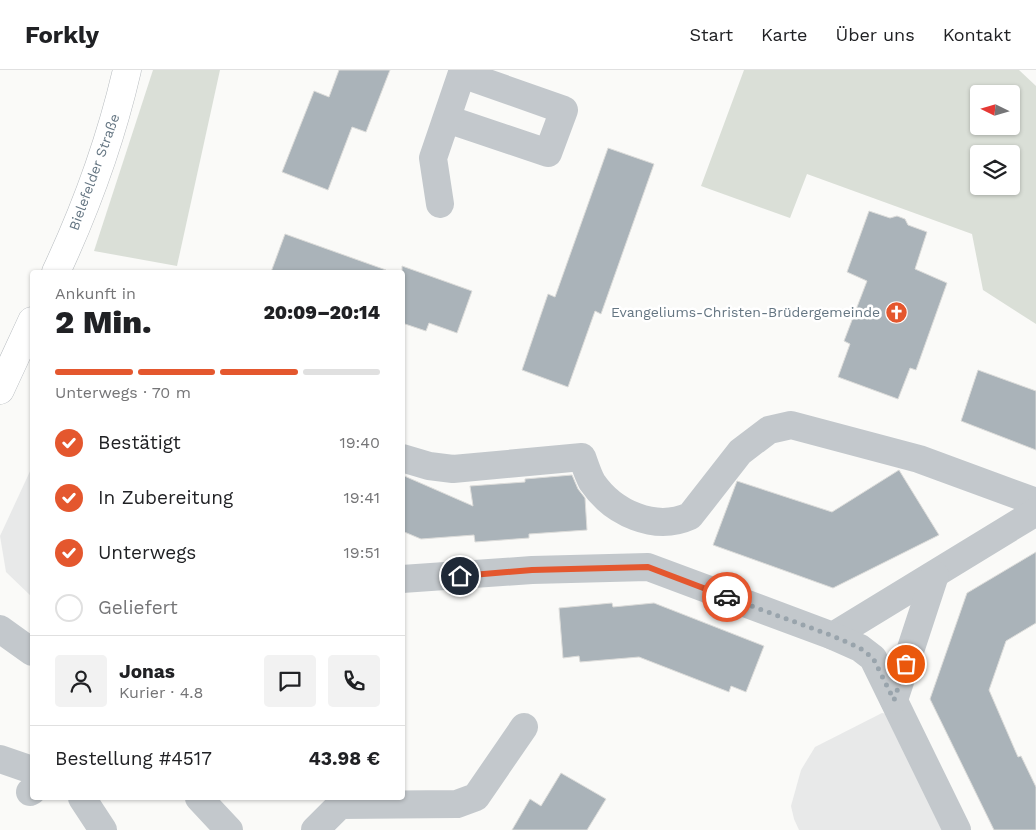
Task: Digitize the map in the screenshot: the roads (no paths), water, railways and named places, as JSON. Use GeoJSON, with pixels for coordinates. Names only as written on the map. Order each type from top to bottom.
{"type":"FeatureCollection","features":[{"type":"Feature","properties":{"kind":"main road","name":"Bielefelder Straße"},"geometry":{"type":"LineString","coordinates":[[57,270],[94,181],[122,94],[127,70]]}},
{"type":"Feature","properties":{"kind":"main road"},"geometry":{"type":"LineString","coordinates":[[0,390],[30,325]]}},
{"type":"Feature","properties":{"kind":"street"},"geometry":{"type":"LineString","coordinates":[[440,204],[433,158],[462,72],[564,110],[548,153],[447,119]]}},
{"type":"Feature","properties":{"kind":"street"},"geometry":{"type":"LineString","coordinates":[[405,459],[429,466],[453,469],[582,457],[592,481],[609,502],[654,523],[679,521],[690,516],[740,452],[769,430],[791,425],[919,459],[1036,502]]}},
{"type":"Feature","properties":{"kind":"street"},"geometry":{"type":"LineString","coordinates":[[833,636],[1036,512]]}},
{"type":"Feature","properties":{"kind":"street"},"geometry":{"type":"LineString","coordinates":[[405,579],[532,570],[648,567],[833,636],[860,648],[873,658],[957,830]]}},
{"type":"Feature","properties":{"kind":"street"},"geometry":{"type":"LineString","coordinates":[[894,700],[935,575]]}},
{"type":"Feature","properties":{"kind":"street"},"geometry":{"type":"LineString","coordinates":[[0,629],[30,651]]}},
{"type":"Feature","properties":{"kind":"street"},"geometry":{"type":"LineString","coordinates":[[315,830],[340,805],[457,804],[476,797],[524,727]]}},
{"type":"Feature","properties":{"kind":"street"},"geometry":{"type":"LineString","coordinates":[[0,759],[30,783]]}},
{"type":"Feature","properties":{"kind":"street"},"geometry":{"type":"LineString","coordinates":[[83,800],[103,830]]}},
{"type":"Feature","properties":{"kind":"street"},"geometry":{"type":"LineString","coordinates":[[201,800],[229,830]]}},
{"type":"Feature","properties":{"kind":"place","name":"Evangeliums-Christen-Brüdergemeinde"},"geometry":{"type":"Point","coordinates":[896,312]}}]}
